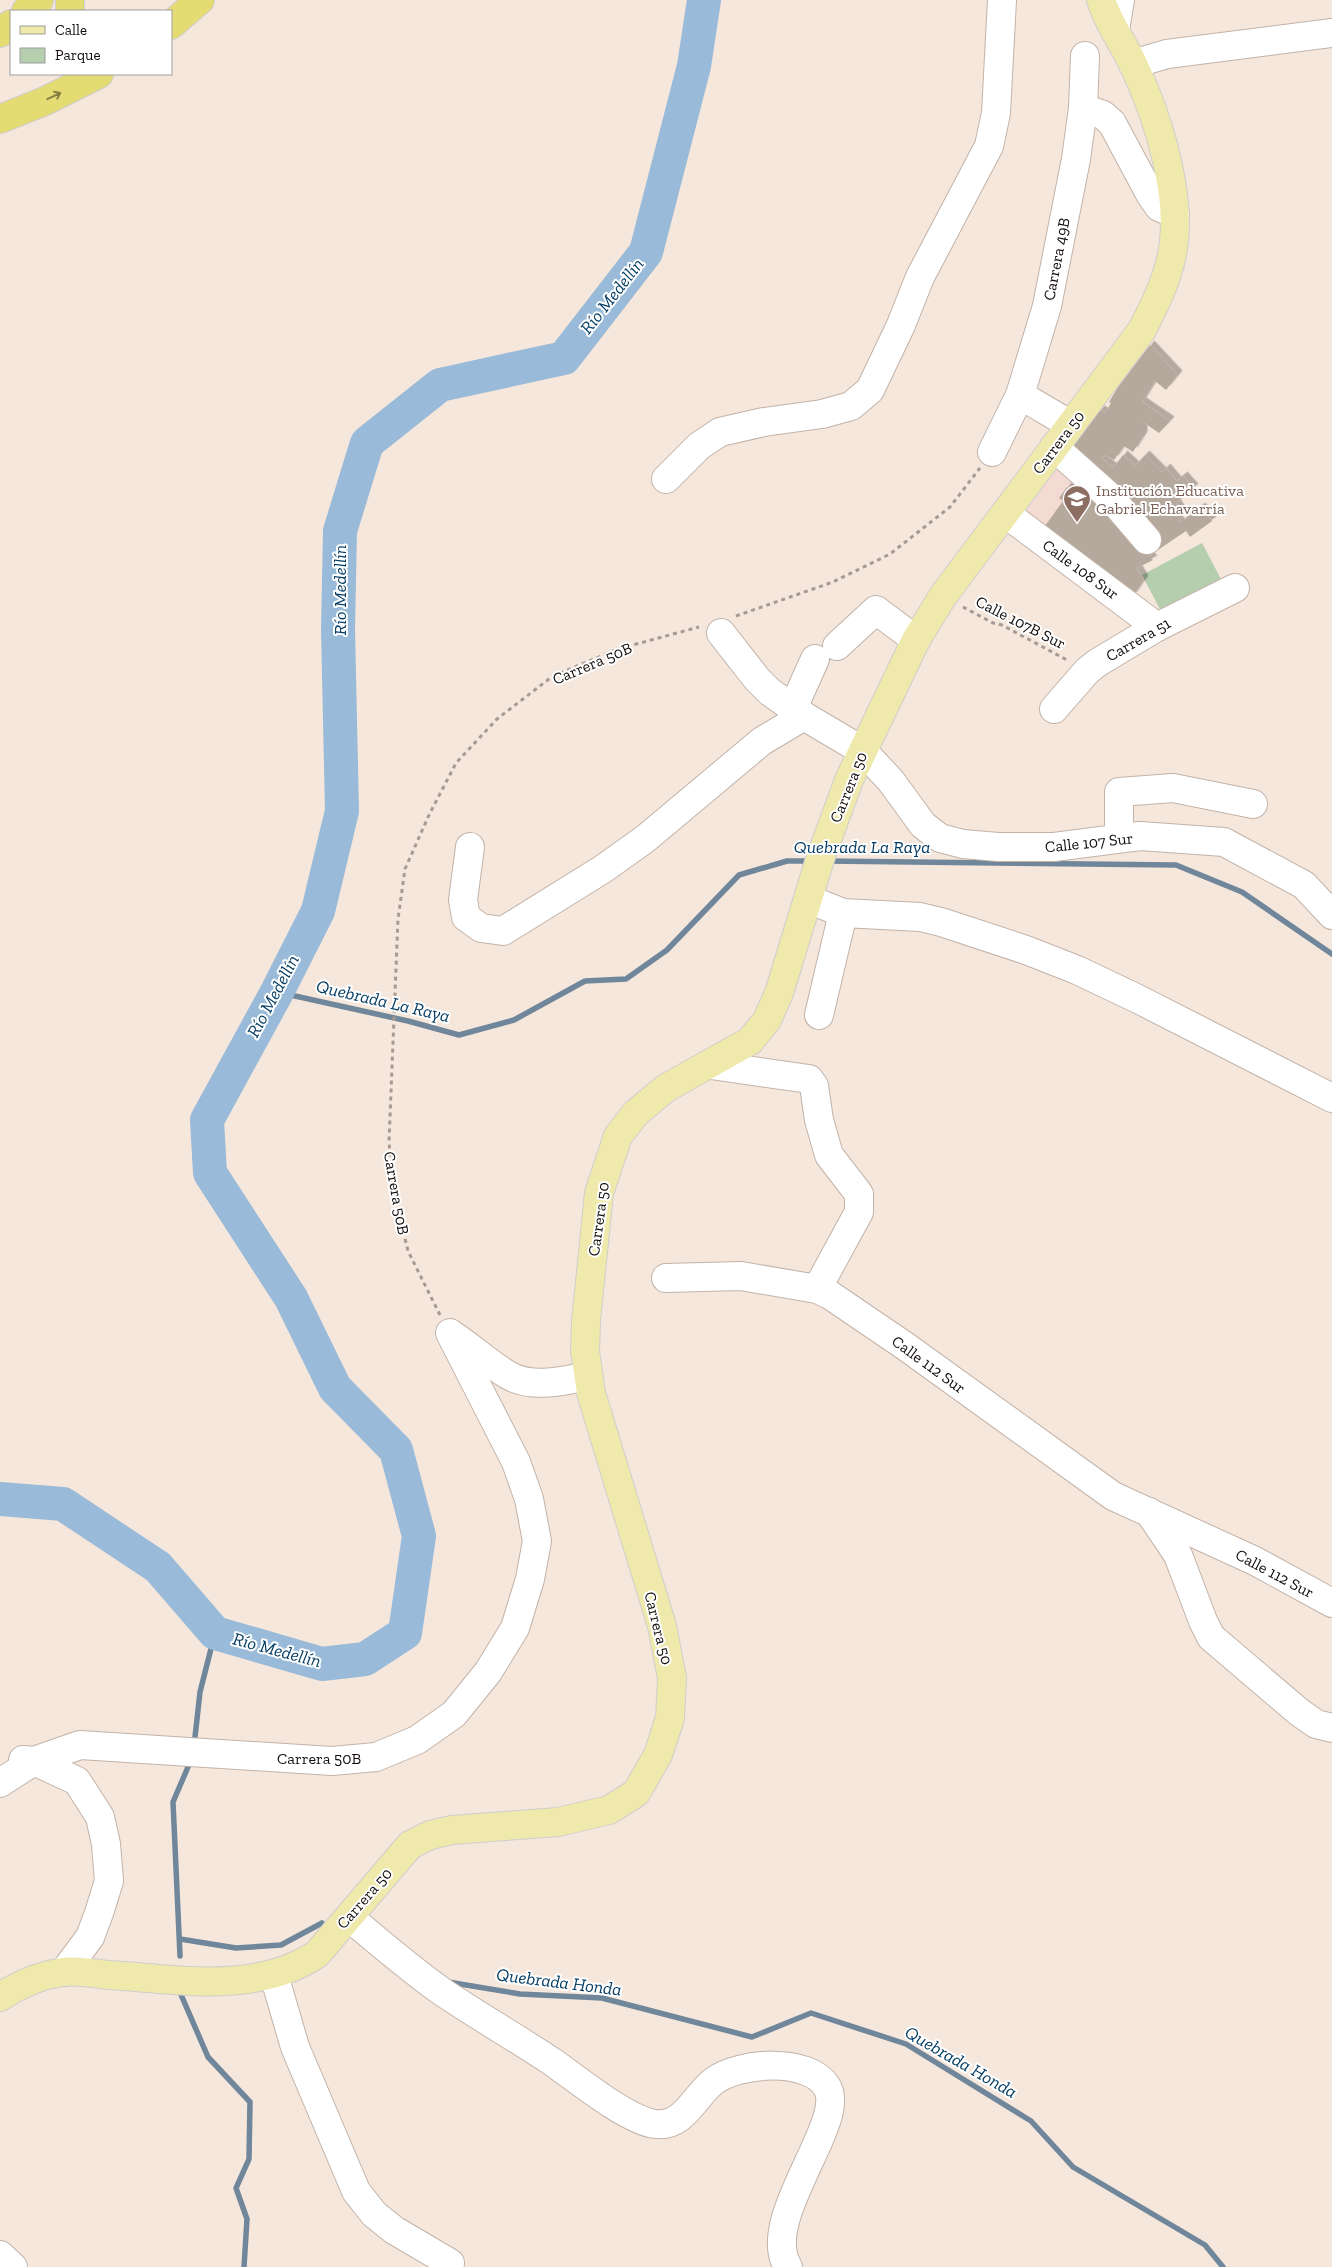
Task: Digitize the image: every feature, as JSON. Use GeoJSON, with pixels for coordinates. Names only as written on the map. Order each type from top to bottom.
{"type":"FeatureCollection","features":[{"type":"Feature","properties":{"kind":"highway"},"geometry":{"type":"LineString","coordinates":[[27,10],[39,0]]}},
{"type":"Feature","properties":{"kind":"highway"},"geometry":{"type":"LineString","coordinates":[[172,24],[200,0]]}},
{"type":"Feature","properties":{"kind":"highway"},"geometry":{"type":"LineString","coordinates":[[0,33],[10,25]]}},
{"type":"Feature","properties":{"kind":"highway"},"geometry":{"type":"LineString","coordinates":[[5,117],[45,101],[97,75]]}},
{"type":"Feature","properties":{"kind":"main road","name":"Carrera 50"},"geometry":{"type":"LineString","coordinates":[[0,1997],[21,1985],[64,1972],[204,1981],[246,1980],[274,1975],[300,1965],[316,1954],[410,1845],[430,1834],[452,1830],[558,1822],[609,1810],[636,1793],[658,1755],[670,1718],[672,1678],[662,1626],[596,1411],[584,1351],[599,1193],[618,1136],[636,1113],[666,1088],[711,1065],[750,1041],[767,1020],[779,993],[820,861],[849,780],[916,640],[943,596],[1142,330],[1160,296],[1171,263],[1175,236],[1175,214],[1167,163],[1155,114],[1110,10]]}},
{"type":"Feature","properties":{"kind":"street"},"geometry":{"type":"LineString","coordinates":[[666,479],[699,446],[720,432],[764,422],[822,414],[851,406],[870,390],[901,325],[920,277],[989,146],[996,113],[1002,0]]}},
{"type":"Feature","properties":{"kind":"street"},"geometry":{"type":"LineString","coordinates":[[1133,64],[1167,54],[1332,33]]}},
{"type":"Feature","properties":{"kind":"street","name":"Carrera 49B"},"geometry":{"type":"LineString","coordinates":[[992,452],[1020,395],[1047,306],[1076,159],[1083,108],[1085,56]]}},
{"type":"Feature","properties":{"kind":"street"},"geometry":{"type":"LineString","coordinates":[[1083,108],[1103,115],[1112,123],[1150,194],[1159,207],[1175,214]]}},
{"type":"Feature","properties":{"kind":"street"},"geometry":{"type":"LineString","coordinates":[[1020,395],[1071,425]]}},
{"type":"Feature","properties":{"kind":"street"},"geometry":{"type":"LineString","coordinates":[[1054,447],[1110,497],[1147,540]]}},
{"type":"Feature","properties":{"kind":"street","name":"Calle 108 Sur"},"geometry":{"type":"LineString","coordinates":[[1005,513],[1158,627]]}},
{"type":"Feature","properties":{"kind":"street","name":"Carrera 51"},"geometry":{"type":"LineString","coordinates":[[1054,709],[1087,671],[1158,627],[1236,588]]}},
{"type":"Feature","properties":{"kind":"street"},"geometry":{"type":"LineString","coordinates":[[470,847],[463,900],[466,917],[481,928],[503,931],[603,869],[638,844],[798,712],[826,652],[876,610],[916,640]]}},
{"type":"Feature","properties":{"kind":"street","name":"Calle 107 Sur"},"geometry":{"type":"LineString","coordinates":[[717,626],[757,679],[770,692],[798,712],[863,751],[892,780],[923,825],[940,838],[963,844],[1054,847],[1140,836],[1224,842],[1304,885],[1332,915]]}},
{"type":"Feature","properties":{"kind":"street"},"geometry":{"type":"LineString","coordinates":[[1119,838],[1119,792],[1173,788],[1253,804]]}},
{"type":"Feature","properties":{"kind":"street"},"geometry":{"type":"LineString","coordinates":[[808,899],[843,913],[920,917],[1026,950],[1076,970],[1138,999],[1332,1098]]}},
{"type":"Feature","properties":{"kind":"street"},"geometry":{"type":"LineString","coordinates":[[819,1015],[843,913]]}},
{"type":"Feature","properties":{"kind":"street"},"geometry":{"type":"LineString","coordinates":[[711,1065],[809,1079],[814,1086],[819,1120],[830,1155],[859,1194],[861,1202],[859,1212],[817,1289]]}},
{"type":"Feature","properties":{"kind":"street","name":"Calle 112 Sur"},"geometry":{"type":"LineString","coordinates":[[666,1278],[741,1276],[817,1289],[830,1295],[905,1346],[1113,1496],[1255,1561],[1332,1603]]}},
{"type":"Feature","properties":{"kind":"street"},"geometry":{"type":"LineString","coordinates":[[450,1333],[508,1375],[525,1381],[556,1383],[588,1376]]}},
{"type":"Feature","properties":{"kind":"street","name":"Carrera 50B"},"geometry":{"type":"LineString","coordinates":[[0,1783],[34,1761],[80,1744],[332,1761],[376,1758],[417,1740],[454,1714],[488,1672],[515,1628],[530,1579],[537,1541],[528,1499],[516,1462],[450,1333]]}},
{"type":"Feature","properties":{"kind":"street"},"geometry":{"type":"LineString","coordinates":[[1149,1512],[1178,1555],[1211,1637],[1300,1712],[1316,1724],[1332,1728]]}},
{"type":"Feature","properties":{"kind":"street"},"geometry":{"type":"LineString","coordinates":[[0,1760],[34,1761],[78,1781],[100,1817],[106,1844],[108,1881],[100,1913],[90,1937],[64,1972]]}},
{"type":"Feature","properties":{"kind":"street"},"geometry":{"type":"LineString","coordinates":[[349,1917],[399,1959],[445,1993],[520,2040],[612,2103],[642,2120],[656,2124],[670,2122],[690,2108],[713,2081],[727,2073],[744,2068],[791,2067],[812,2074],[821,2080],[828,2089],[831,2103],[827,2119],[805,2168],[783,2227],[780,2243],[784,2261],[788,2267]]}},
{"type":"Feature","properties":{"kind":"street"},"geometry":{"type":"LineString","coordinates":[[274,1975],[295,2047],[356,2191],[374,2214],[394,2230],[450,2263]]}},
{"type":"Feature","properties":{"kind":"street"},"geometry":{"type":"LineString","coordinates":[[0,2255],[12,2267]]}},
{"type":"Feature","properties":{"kind":"path","name":"Carrera 50B"},"geometry":{"type":"LineString","coordinates":[[450,1333],[408,1251],[393,1189],[389,1142],[398,919],[405,869],[456,763],[497,719],[554,676],[618,649],[717,626],[833,582],[890,554],[950,507],[992,452]]}},
{"type":"Feature","properties":{"kind":"path","name":"Calle 107B Sur"},"geometry":{"type":"LineString","coordinates":[[943,596],[993,623],[1010,629],[1087,671]]}},
{"type":"Feature","properties":{"kind":"shaded area","name":"Institución Educativa Gabriel Echavarría"},"geometry":{"type":"Polygon","coordinates":[[[1061,461],[1112,505],[1152,560],[1137,568],[1122,590],[1022,516],[1061,461]]]}},
{"type":"Feature","properties":{"kind":"green space"},"geometry":{"type":"Polygon","coordinates":[[[1202,543],[1224,585],[1164,617],[1142,575],[1202,543]]]}},
{"type":"Feature","properties":{"kind":"building"},"geometry":{"type":"Polygon","coordinates":[[[1150,345],[1178,375],[1166,390],[1155,381],[1142,402],[1170,421],[1159,433],[1143,422],[1143,436],[1133,452],[1124,446],[1114,460],[1105,455],[1102,459],[1113,468],[1123,455],[1135,466],[1145,455],[1162,472],[1166,468],[1177,481],[1183,476],[1194,488],[1176,503],[1184,516],[1178,520],[1180,523],[1201,507],[1212,521],[1190,537],[1186,531],[1149,556],[1153,560],[1137,568],[1144,580],[1132,597],[1040,533],[1063,501],[1059,498],[1067,487],[1071,490],[1078,480],[1065,453],[1100,410],[1105,413],[1118,387],[1150,345]]]}},
{"type":"Feature","properties":{"kind":"waterway","name":"Río Medellín"},"geometry":{"type":"LineString","coordinates":[[0,1499],[63,1504],[158,1567],[215,1633],[322,1664],[365,1659],[405,1633],[419,1536],[396,1450],[335,1388],[291,1298],[210,1173],[207,1120],[277,992],[318,911],[342,811],[338,629],[340,531],[367,443],[440,385],[564,358],[646,252],[694,66],[704,0]]}},
{"type":"Feature","properties":{"kind":"waterway","name":"Quebrada La Raya"},"geometry":{"type":"LineString","coordinates":[[277,992],[408,1021],[459,1035],[514,1020],[585,981],[626,979],[667,950],[739,875],[787,861],[812,861]]}},
{"type":"Feature","properties":{"kind":"waterway","name":"Quebrada La Raya"},"geometry":{"type":"LineString","coordinates":[[826,861],[1176,865],[1242,892],[1332,954]]}},
{"type":"Feature","properties":{"kind":"waterway"},"geometry":{"type":"LineString","coordinates":[[194,1746],[200,1692],[215,1633]]}},
{"type":"Feature","properties":{"kind":"waterway"},"geometry":{"type":"LineString","coordinates":[[180,1956],[173,1802],[191,1760]]}},
{"type":"Feature","properties":{"kind":"waterway","name":"Quebrada Honda"},"geometry":{"type":"LineString","coordinates":[[180,1939],[236,1948],[281,1945],[322,1923]]}},
{"type":"Feature","properties":{"kind":"waterway","name":"Quebrada Honda"},"geometry":{"type":"LineString","coordinates":[[448,1982],[520,1994],[602,1998],[752,2037],[811,2013],[906,2044],[1031,2121],[1073,2167],[1205,2245],[1223,2267]]}},
{"type":"Feature","properties":{"kind":"waterway"},"geometry":{"type":"LineString","coordinates":[[179,1990],[208,2057],[250,2102],[249,2159],[236,2188],[247,2219],[244,2267]]}},
{"type":"Feature","properties":{"kind":"place","name":"Institución Educativa Gabriel Echavarría"},"geometry":{"type":"Point","coordinates":[1077,523]}}]}
